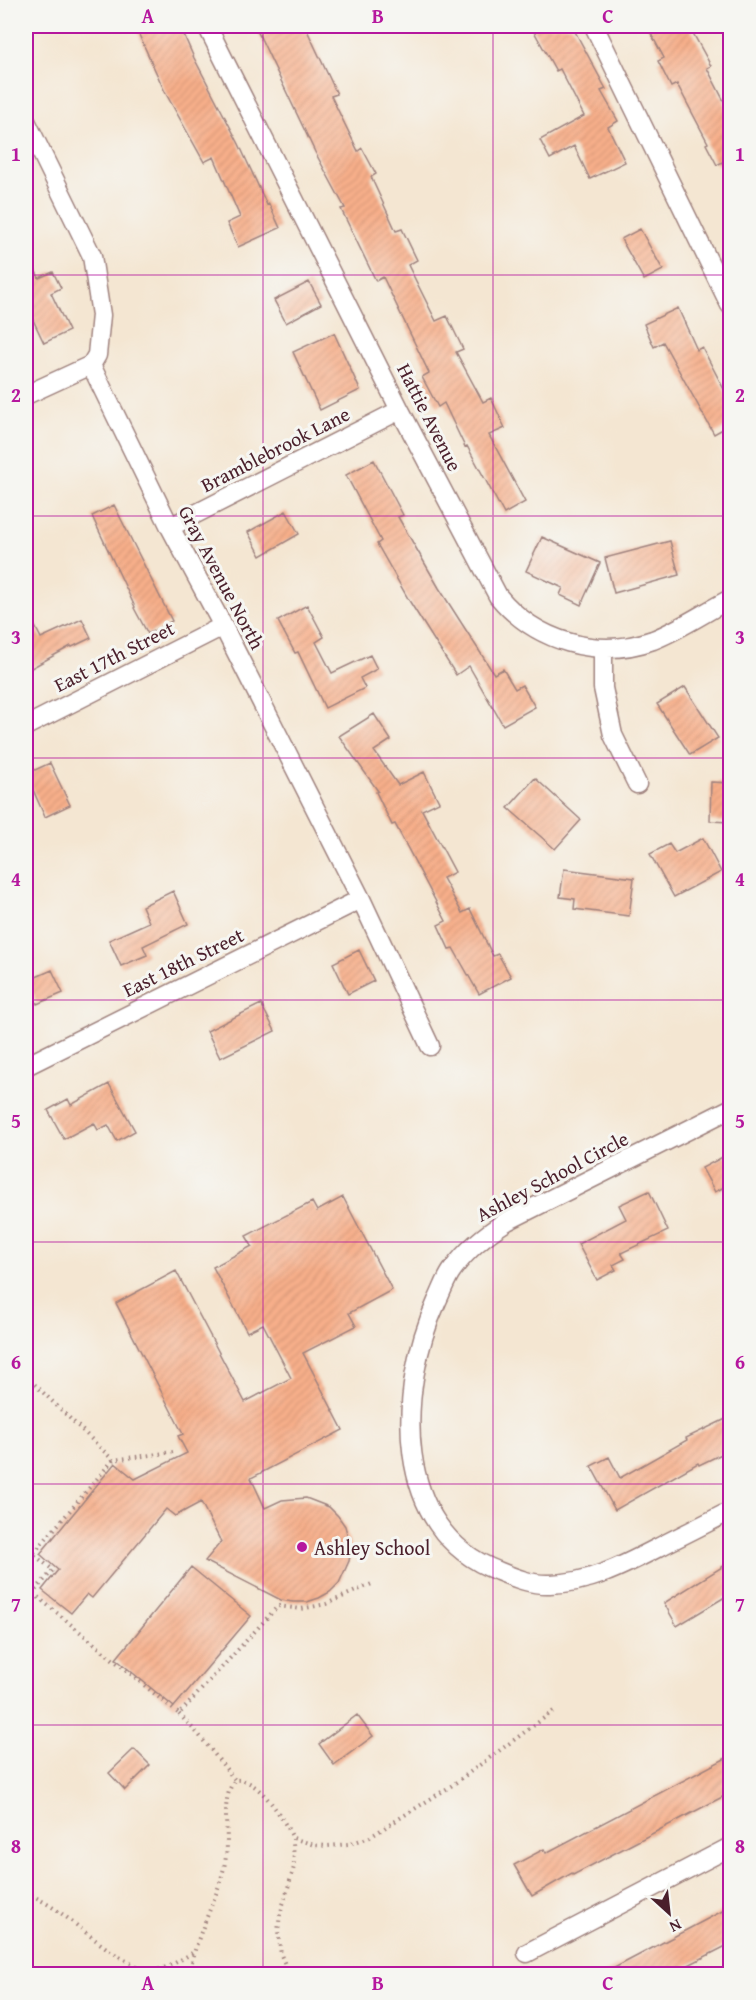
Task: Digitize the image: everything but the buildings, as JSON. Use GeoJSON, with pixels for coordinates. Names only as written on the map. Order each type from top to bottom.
{"type":"FeatureCollection","features":[{"type":"Feature","properties":{"kind":"street","name":"Hattie Avenue"},"geometry":{"type":"LineString","coordinates":[[207,26],[400,410],[498,596],[512,612],[528,624],[572,644],[603,649],[652,640],[730,599]]}},
{"type":"Feature","properties":{"kind":"street"},"geometry":{"type":"LineString","coordinates":[[594,26],[730,305]]}},
{"type":"Feature","properties":{"kind":"street"},"geometry":{"type":"LineString","coordinates":[[26,121],[92,256],[101,315],[97,355],[91,365],[26,395]]}},
{"type":"Feature","properties":{"kind":"street","name":"Gray Avenue North"},"geometry":{"type":"LineString","coordinates":[[91,365],[170,527],[223,626],[361,899],[430,1046]]}},
{"type":"Feature","properties":{"kind":"street","name":"Bramblebrook Lane"},"geometry":{"type":"LineString","coordinates":[[170,527],[400,410]]}},
{"type":"Feature","properties":{"kind":"street","name":"East 17th Street"},"geometry":{"type":"LineString","coordinates":[[26,726],[223,626]]}},
{"type":"Feature","properties":{"kind":"street"},"geometry":{"type":"LineString","coordinates":[[603,649],[603,688],[613,735],[637,784]]}},
{"type":"Feature","properties":{"kind":"street","name":"East 18th Street"},"geometry":{"type":"LineString","coordinates":[[26,1066],[361,899]]}},
{"type":"Feature","properties":{"kind":"street","name":"Ashley School Circle"},"geometry":{"type":"LineString","coordinates":[[730,1109],[507,1221],[482,1236],[471,1247],[452,1269],[431,1313],[421,1342],[413,1378],[410,1437],[419,1487],[445,1533],[469,1558],[531,1583],[550,1584],[600,1576],[730,1511]]}},
{"type":"Feature","properties":{"kind":"street"},"geometry":{"type":"LineString","coordinates":[[527,1953],[730,1847]]}},
{"type":"Feature","properties":{"kind":"path"},"geometry":{"type":"LineString","coordinates":[[26,1376],[113,1460]]}},
{"type":"Feature","properties":{"kind":"path"},"geometry":{"type":"LineString","coordinates":[[173,1452],[113,1460],[33,1554],[53,1570],[33,1593],[179,1714],[235,1780]]}},
{"type":"Feature","properties":{"kind":"path"},"geometry":{"type":"LineString","coordinates":[[179,1714],[278,1606],[301,1609],[326,1604],[374,1583]]}},
{"type":"Feature","properties":{"kind":"path"},"geometry":{"type":"LineString","coordinates":[[293,1838],[314,1845],[328,1846],[349,1844],[370,1837],[451,1786],[555,1710]]}},
{"type":"Feature","properties":{"kind":"path"},"geometry":{"type":"LineString","coordinates":[[235,1780],[243,1779],[255,1785],[281,1817],[293,1838],[294,1867],[282,1903],[278,1931],[281,1955],[289,1974]]}},
{"type":"Feature","properties":{"kind":"path"},"geometry":{"type":"LineString","coordinates":[[190,1974],[192,1953],[226,1858],[226,1795],[235,1780]]}},
{"type":"Feature","properties":{"kind":"path"},"geometry":{"type":"LineString","coordinates":[[26,1892],[57,1909],[109,1949],[144,1969],[152,1970],[163,1967],[192,1953]]}},
{"type":"Feature","properties":{"kind":"place","name":"Ashley School"},"geometry":{"type":"Point","coordinates":[302,1547]}}]}
